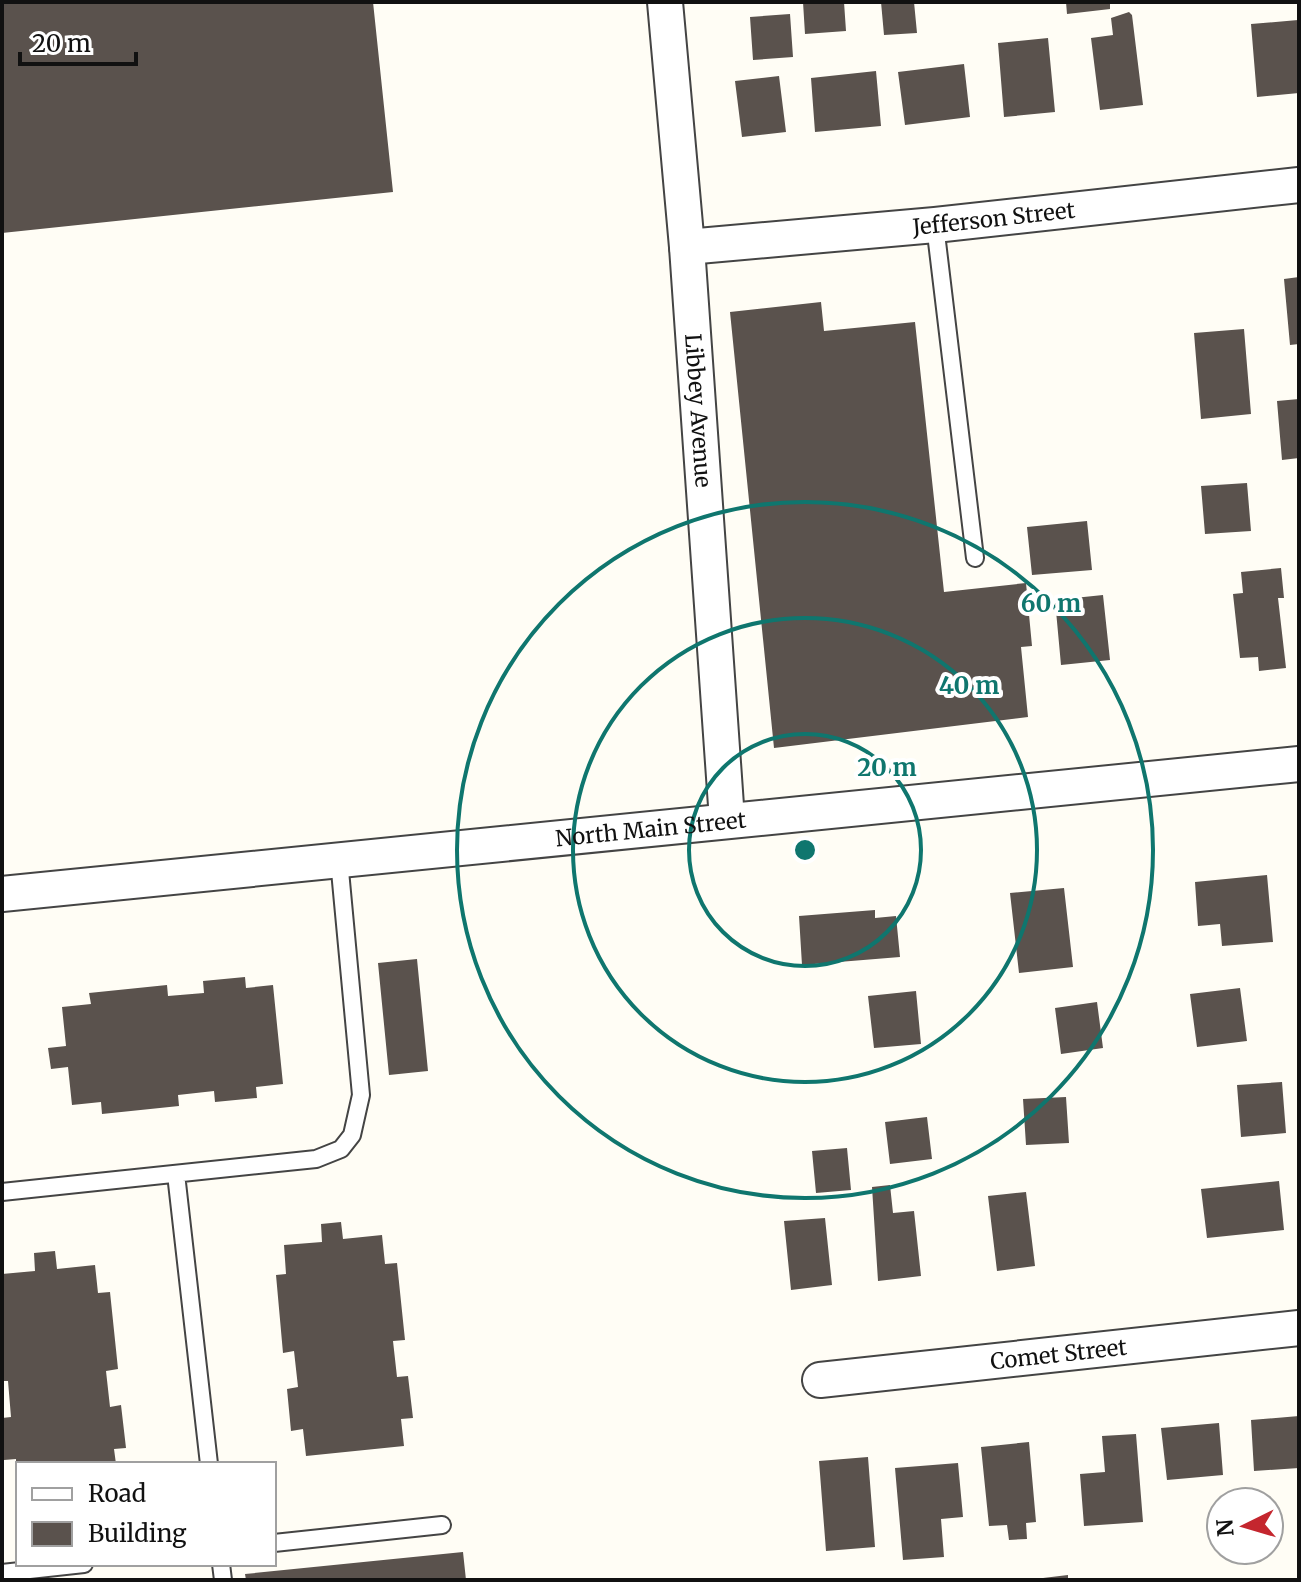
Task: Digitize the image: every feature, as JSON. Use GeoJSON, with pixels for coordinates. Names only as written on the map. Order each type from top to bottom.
{"type":"FeatureCollection","features":[{"type":"Feature","properties":{"kind":"street","name":"Libbey Avenue"},"geometry":{"type":"LineString","coordinates":[[665,2],[687,247],[727,820]]}},
{"type":"Feature","properties":{"kind":"street","name":"Jefferson Street"},"geometry":{"type":"LineString","coordinates":[[687,247],[935,225],[1299,185]]}},
{"type":"Feature","properties":{"kind":"street","name":"North Main Street"},"geometry":{"type":"LineString","coordinates":[[2,894],[1299,764]]}},
{"type":"Feature","properties":{"kind":"street","name":"Comet Street"},"geometry":{"type":"LineString","coordinates":[[820,1380],[1299,1328]]}},
{"type":"Feature","properties":{"kind":"lane"},"geometry":{"type":"LineString","coordinates":[[935,225],[975,558]]}},
{"type":"Feature","properties":{"kind":"lane"},"geometry":{"type":"LineString","coordinates":[[2,1192],[316,1159],[341,1149],[352,1135],[361,1095],[339,860]]}},
{"type":"Feature","properties":{"kind":"lane"},"geometry":{"type":"LineString","coordinates":[[176,1174],[209,1462]]}},
{"type":"Feature","properties":{"kind":"lane"},"geometry":{"type":"LineString","coordinates":[[276,1543],[442,1525]]}},
{"type":"Feature","properties":{"kind":"lane"},"geometry":{"type":"LineString","coordinates":[[2,1573],[66,1566]]}},
{"type":"Feature","properties":{"kind":"building"},"geometry":{"type":"Polygon","coordinates":[[[2,2],[373,2],[393,192],[2,233],[2,2]]]}},
{"type":"Feature","properties":{"kind":"building"},"geometry":{"type":"Polygon","coordinates":[[[803,2],[844,2],[846,31],[805,34],[803,2]]]}},
{"type":"Feature","properties":{"kind":"building"},"geometry":{"type":"Polygon","coordinates":[[[881,2],[914,2],[917,33],[884,35],[881,2]]]}},
{"type":"Feature","properties":{"kind":"building"},"geometry":{"type":"Polygon","coordinates":[[[1066,2],[1110,2],[1110,9],[1067,14],[1066,2]]]}},
{"type":"Feature","properties":{"kind":"building"},"geometry":{"type":"Polygon","coordinates":[[[1129,12],[1132,15],[1143,105],[1100,110],[1091,38],[1113,35],[1111,18],[1129,12]]]}},
{"type":"Feature","properties":{"kind":"building"},"geometry":{"type":"Polygon","coordinates":[[[790,14],[793,57],[753,60],[750,17],[790,14]]]}},
{"type":"Feature","properties":{"kind":"building"},"geometry":{"type":"Polygon","coordinates":[[[1298,20],[1299,93],[1257,97],[1251,24],[1298,20]]]}},
{"type":"Feature","properties":{"kind":"building"},"geometry":{"type":"Polygon","coordinates":[[[1048,38],[1055,112],[1004,117],[998,43],[1048,38]]]}},
{"type":"Feature","properties":{"kind":"building"},"geometry":{"type":"Polygon","coordinates":[[[964,64],[970,117],[905,125],[898,72],[964,64]]]}},
{"type":"Feature","properties":{"kind":"building"},"geometry":{"type":"Polygon","coordinates":[[[876,71],[881,126],[815,132],[811,78],[876,71]]]}},
{"type":"Feature","properties":{"kind":"building"},"geometry":{"type":"Polygon","coordinates":[[[779,76],[786,132],[742,137],[735,81],[779,76]]]}},
{"type":"Feature","properties":{"kind":"building"},"geometry":{"type":"Polygon","coordinates":[[[1299,277],[1299,344],[1290,345],[1284,279],[1299,277]]]}},
{"type":"Feature","properties":{"kind":"building"},"geometry":{"type":"Polygon","coordinates":[[[821,302],[824,331],[915,322],[944,592],[1026,583],[1032,646],[1021,647],[1028,717],[774,748],[730,312],[821,302]]]}},
{"type":"Feature","properties":{"kind":"building"},"geometry":{"type":"Polygon","coordinates":[[[1244,329],[1251,414],[1201,419],[1194,333],[1244,329]]]}},
{"type":"Feature","properties":{"kind":"building"},"geometry":{"type":"Polygon","coordinates":[[[1299,399],[1299,458],[1282,460],[1277,401],[1299,399]]]}},
{"type":"Feature","properties":{"kind":"building"},"geometry":{"type":"Polygon","coordinates":[[[1247,483],[1251,531],[1205,534],[1201,486],[1247,483]]]}},
{"type":"Feature","properties":{"kind":"building"},"geometry":{"type":"Polygon","coordinates":[[[1087,521],[1092,570],[1032,575],[1027,527],[1087,521]]]}},
{"type":"Feature","properties":{"kind":"building"},"geometry":{"type":"Polygon","coordinates":[[[1281,568],[1284,598],[1278,598],[1286,668],[1259,671],[1258,657],[1240,658],[1233,594],[1243,593],[1241,572],[1281,568]]]}},
{"type":"Feature","properties":{"kind":"building"},"geometry":{"type":"Polygon","coordinates":[[[1103,595],[1110,660],[1061,665],[1055,600],[1103,595]]]}},
{"type":"Feature","properties":{"kind":"building"},"geometry":{"type":"Polygon","coordinates":[[[1267,875],[1273,942],[1222,946],[1220,924],[1198,926],[1195,882],[1267,875]]]}},
{"type":"Feature","properties":{"kind":"building"},"geometry":{"type":"Polygon","coordinates":[[[1064,888],[1073,967],[1019,973],[1010,893],[1064,888]]]}},
{"type":"Feature","properties":{"kind":"building"},"geometry":{"type":"Polygon","coordinates":[[[875,910],[875,918],[896,916],[900,957],[802,965],[799,916],[875,910]]]}},
{"type":"Feature","properties":{"kind":"building"},"geometry":{"type":"Polygon","coordinates":[[[417,959],[428,1071],[389,1075],[378,963],[417,959]]]}},
{"type":"Feature","properties":{"kind":"building"},"geometry":{"type":"Polygon","coordinates":[[[245,977],[246,988],[273,985],[283,1084],[256,1087],[257,1098],[215,1102],[214,1091],[178,1095],[179,1106],[102,1114],[101,1102],[72,1105],[68,1067],[51,1069],[48,1048],[66,1046],[62,1007],[91,1004],[89,993],[167,985],[168,996],[204,993],[203,981],[245,977]]]}},
{"type":"Feature","properties":{"kind":"building"},"geometry":{"type":"Polygon","coordinates":[[[1240,988],[1247,1041],[1197,1047],[1190,994],[1240,988]]]}},
{"type":"Feature","properties":{"kind":"building"},"geometry":{"type":"Polygon","coordinates":[[[916,991],[921,1044],[874,1048],[868,996],[916,991]]]}},
{"type":"Feature","properties":{"kind":"building"},"geometry":{"type":"Polygon","coordinates":[[[1097,1002],[1103,1048],[1061,1054],[1055,1008],[1097,1002]]]}},
{"type":"Feature","properties":{"kind":"building"},"geometry":{"type":"Polygon","coordinates":[[[1282,1082],[1286,1133],[1241,1137],[1237,1085],[1282,1082]]]}},
{"type":"Feature","properties":{"kind":"building"},"geometry":{"type":"Polygon","coordinates":[[[1066,1097],[1069,1143],[1026,1145],[1023,1099],[1066,1097]]]}},
{"type":"Feature","properties":{"kind":"building"},"geometry":{"type":"Polygon","coordinates":[[[927,1117],[932,1159],[890,1164],[885,1122],[927,1117]]]}},
{"type":"Feature","properties":{"kind":"building"},"geometry":{"type":"Polygon","coordinates":[[[847,1148],[851,1190],[816,1193],[812,1151],[847,1148]]]}},
{"type":"Feature","properties":{"kind":"building"},"geometry":{"type":"Polygon","coordinates":[[[1279,1181],[1284,1230],[1207,1238],[1201,1189],[1279,1181]]]}},
{"type":"Feature","properties":{"kind":"building"},"geometry":{"type":"Polygon","coordinates":[[[890,1185],[893,1213],[914,1211],[921,1276],[878,1281],[872,1187],[890,1185]]]}},
{"type":"Feature","properties":{"kind":"building"},"geometry":{"type":"Polygon","coordinates":[[[1026,1192],[1035,1266],[997,1271],[988,1196],[1026,1192]]]}},
{"type":"Feature","properties":{"kind":"building"},"geometry":{"type":"Polygon","coordinates":[[[825,1218],[832,1285],[791,1290],[784,1221],[825,1218]]]}},
{"type":"Feature","properties":{"kind":"building"},"geometry":{"type":"Polygon","coordinates":[[[341,1222],[343,1239],[382,1235],[385,1264],[397,1263],[405,1340],[393,1341],[397,1377],[408,1376],[413,1418],[401,1419],[404,1446],[306,1456],[303,1429],[291,1431],[287,1389],[298,1387],[294,1351],[283,1353],[276,1275],[286,1274],[284,1245],[322,1242],[321,1224],[341,1222]]]}},
{"type":"Feature","properties":{"kind":"building"},"geometry":{"type":"Polygon","coordinates":[[[55,1251],[57,1269],[95,1265],[98,1293],[110,1292],[118,1369],[106,1371],[110,1407],[121,1405],[126,1448],[114,1449],[116,1462],[4,1460],[2,1418],[11,1417],[8,1381],[2,1381],[2,1274],[35,1271],[34,1253],[55,1251]]]}},
{"type":"Feature","properties":{"kind":"building"},"geometry":{"type":"Polygon","coordinates":[[[1299,1416],[1299,1468],[1254,1471],[1251,1420],[1299,1416]]]}},
{"type":"Feature","properties":{"kind":"building"},"geometry":{"type":"Polygon","coordinates":[[[1219,1423],[1223,1475],[1167,1480],[1161,1428],[1219,1423]]]}},
{"type":"Feature","properties":{"kind":"building"},"geometry":{"type":"Polygon","coordinates":[[[1136,1434],[1143,1522],[1084,1526],[1080,1474],[1105,1472],[1102,1436],[1136,1434]]]}},
{"type":"Feature","properties":{"kind":"building"},"geometry":{"type":"Polygon","coordinates":[[[1029,1442],[1036,1522],[1026,1523],[1027,1539],[1009,1540],[1007,1525],[989,1526],[981,1447],[1029,1442]]]}},
{"type":"Feature","properties":{"kind":"building"},"geometry":{"type":"Polygon","coordinates":[[[868,1457],[875,1547],[826,1551],[819,1461],[868,1457]]]}},
{"type":"Feature","properties":{"kind":"building"},"geometry":{"type":"Polygon","coordinates":[[[958,1463],[963,1517],[941,1519],[944,1557],[903,1560],[895,1468],[958,1463]]]}},
{"type":"Feature","properties":{"kind":"building"},"geometry":{"type":"Polygon","coordinates":[[[463,1552],[466,1580],[246,1580],[245,1574],[463,1552]]]}},
{"type":"Feature","properties":{"kind":"building"},"geometry":{"type":"Polygon","coordinates":[[[1068,1575],[1068,1580],[1043,1580],[1043,1578],[1068,1575]]]}}]}
